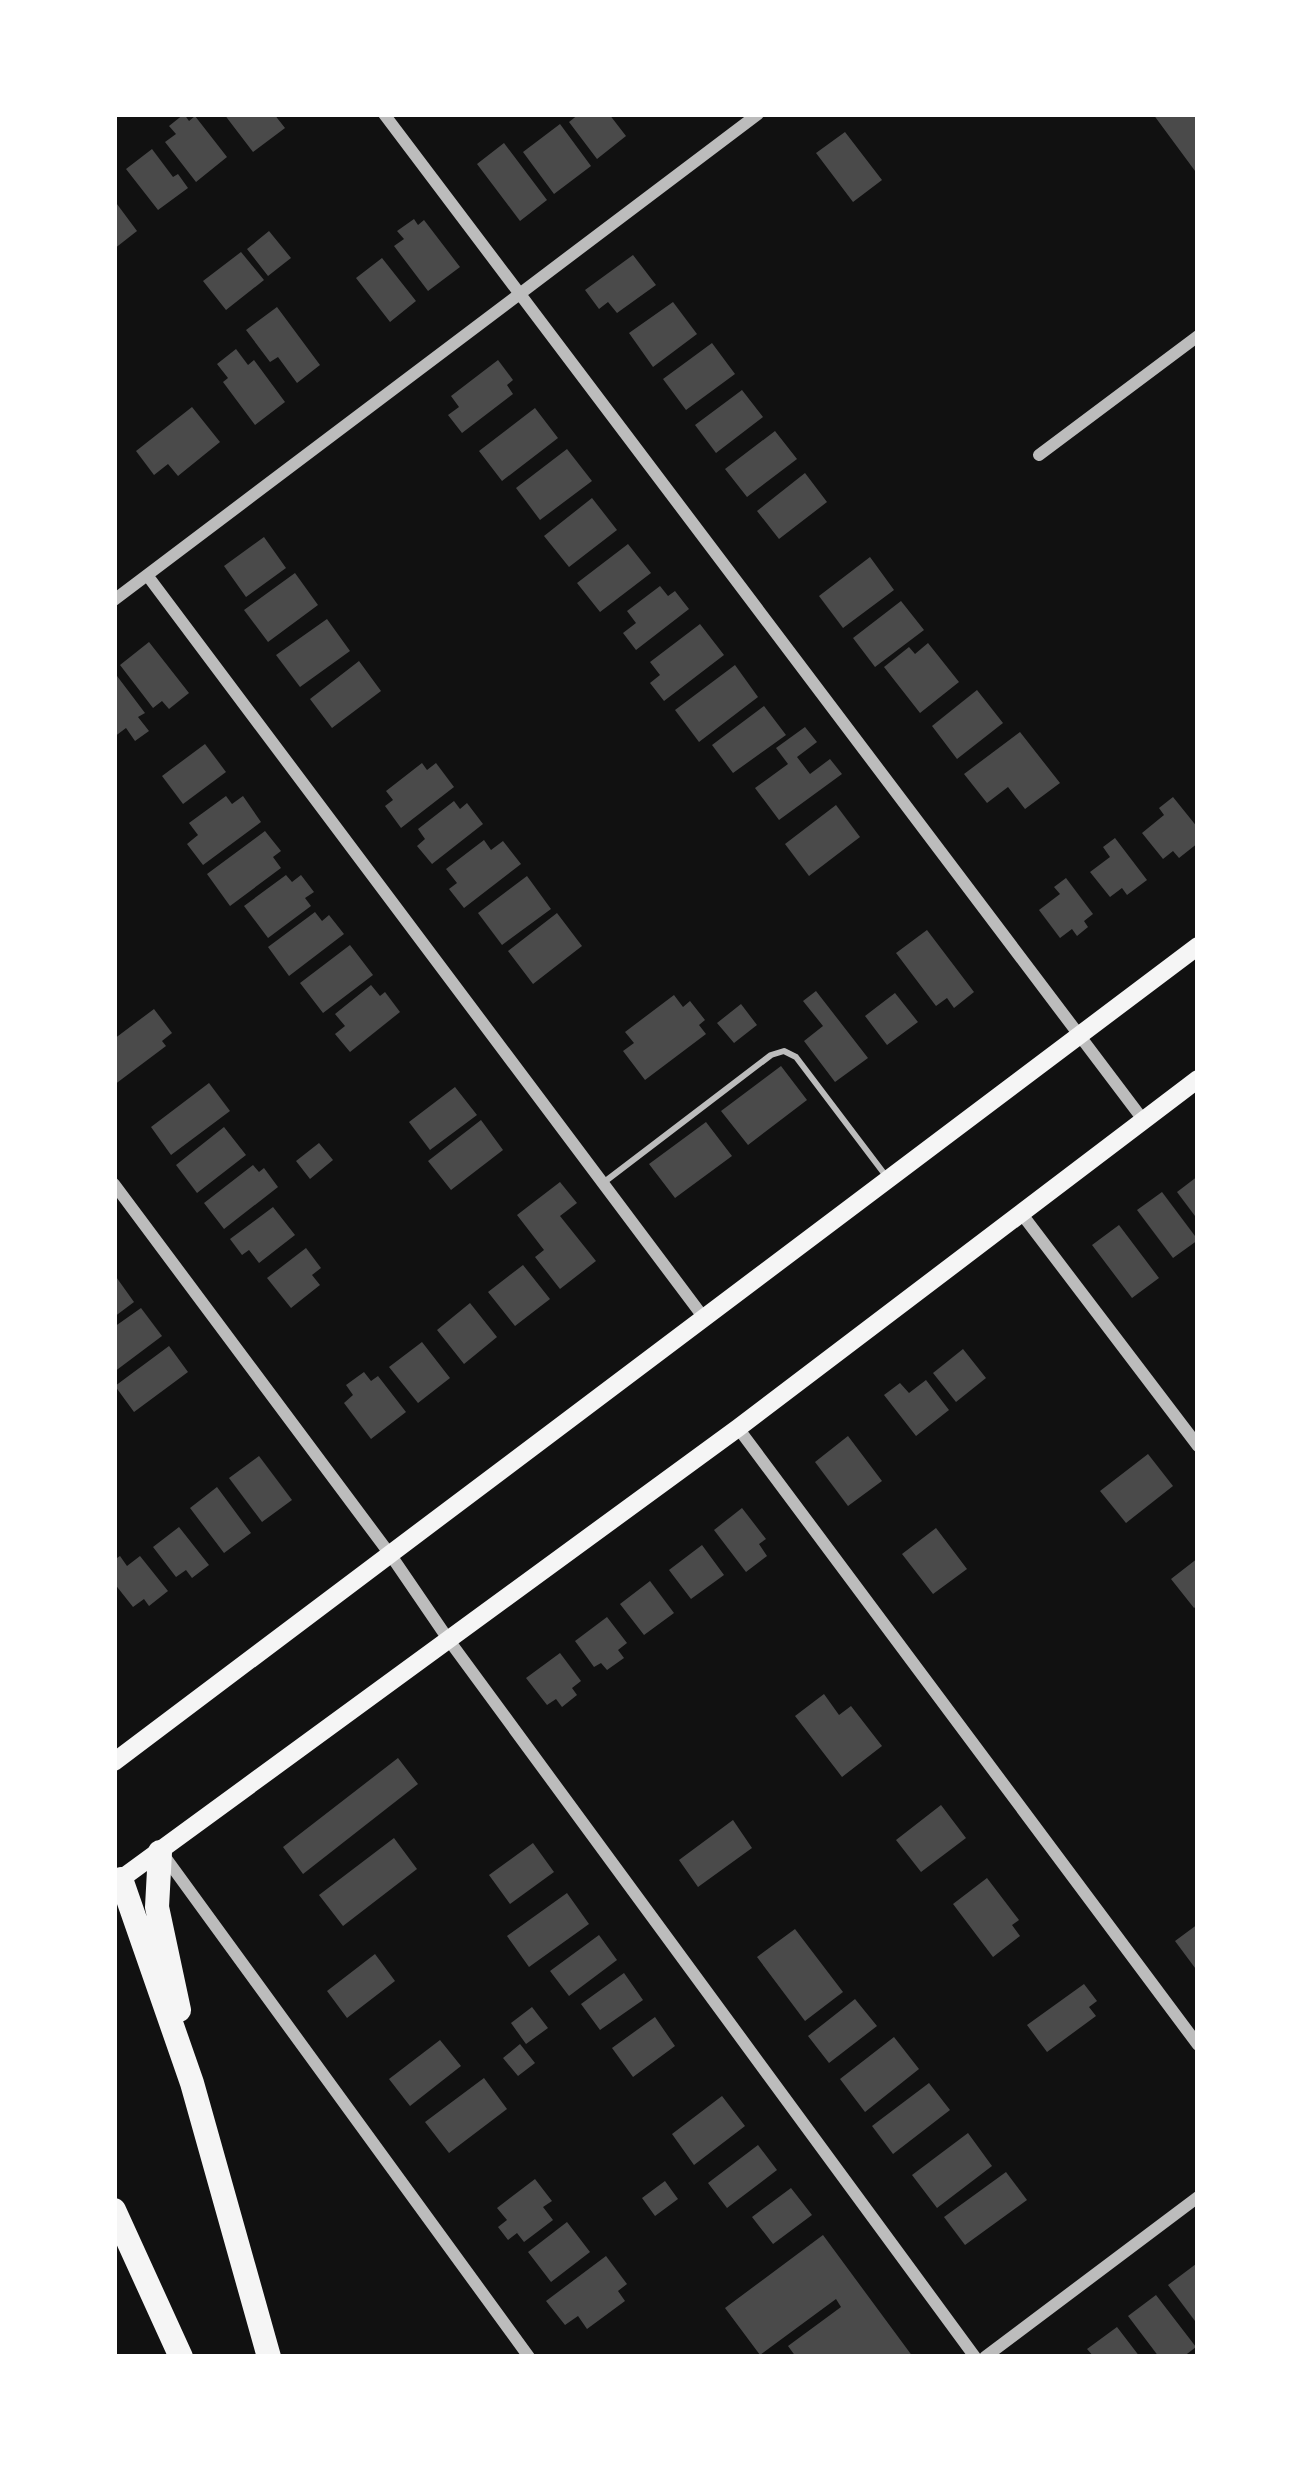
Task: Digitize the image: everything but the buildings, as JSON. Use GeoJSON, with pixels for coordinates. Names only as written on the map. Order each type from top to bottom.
{"type":"FeatureCollection","features":[{"type":"Feature","properties":{"kind":"highway"},"geometry":{"type":"LineString","coordinates":[[160,1852],[157,1907],[192,2083]]}},
{"type":"Feature","properties":{"kind":"highway"},"geometry":{"type":"LineString","coordinates":[[116,1875],[192,2083],[269,2357]]}},
{"type":"Feature","properties":{"kind":"highway"},"geometry":{"type":"LineString","coordinates":[[114,2210],[181,2357]]}},
{"type":"Feature","properties":{"kind":"main road"},"geometry":{"type":"LineString","coordinates":[[114,1762],[1198,946]]}},
{"type":"Feature","properties":{"kind":"main road"},"geometry":{"type":"LineString","coordinates":[[116,1875],[160,1852],[738,1428],[1198,1079]]}},
{"type":"Feature","properties":{"kind":"street"},"geometry":{"type":"LineString","coordinates":[[384,114],[1144,1121]]}},
{"type":"Feature","properties":{"kind":"street"},"geometry":{"type":"LineString","coordinates":[[114,600],[758,114]]}},
{"type":"Feature","properties":{"kind":"street"},"geometry":{"type":"LineString","coordinates":[[1039,455],[1198,336]]}},
{"type":"Feature","properties":{"kind":"street"},"geometry":{"type":"LineString","coordinates":[[147,575],[704,1318]]}},
{"type":"Feature","properties":{"kind":"street"},"geometry":{"type":"LineString","coordinates":[[114,1184],[975,2357]]}},
{"type":"Feature","properties":{"kind":"street"},"geometry":{"type":"LineString","coordinates":[[1021,1214],[1198,1446]]}},
{"type":"Feature","properties":{"kind":"street"},"geometry":{"type":"LineString","coordinates":[[738,1428],[1198,2045]]}},
{"type":"Feature","properties":{"kind":"street"},"geometry":{"type":"LineString","coordinates":[[160,1852],[529,2357]]}},
{"type":"Feature","properties":{"kind":"street"},"geometry":{"type":"LineString","coordinates":[[985,2357],[1198,2197]]}},
{"type":"Feature","properties":{"kind":"lane"},"geometry":{"type":"LineString","coordinates":[[603,1183],[771,1055],[784,1052],[796,1057],[888,1179]]}}]}
